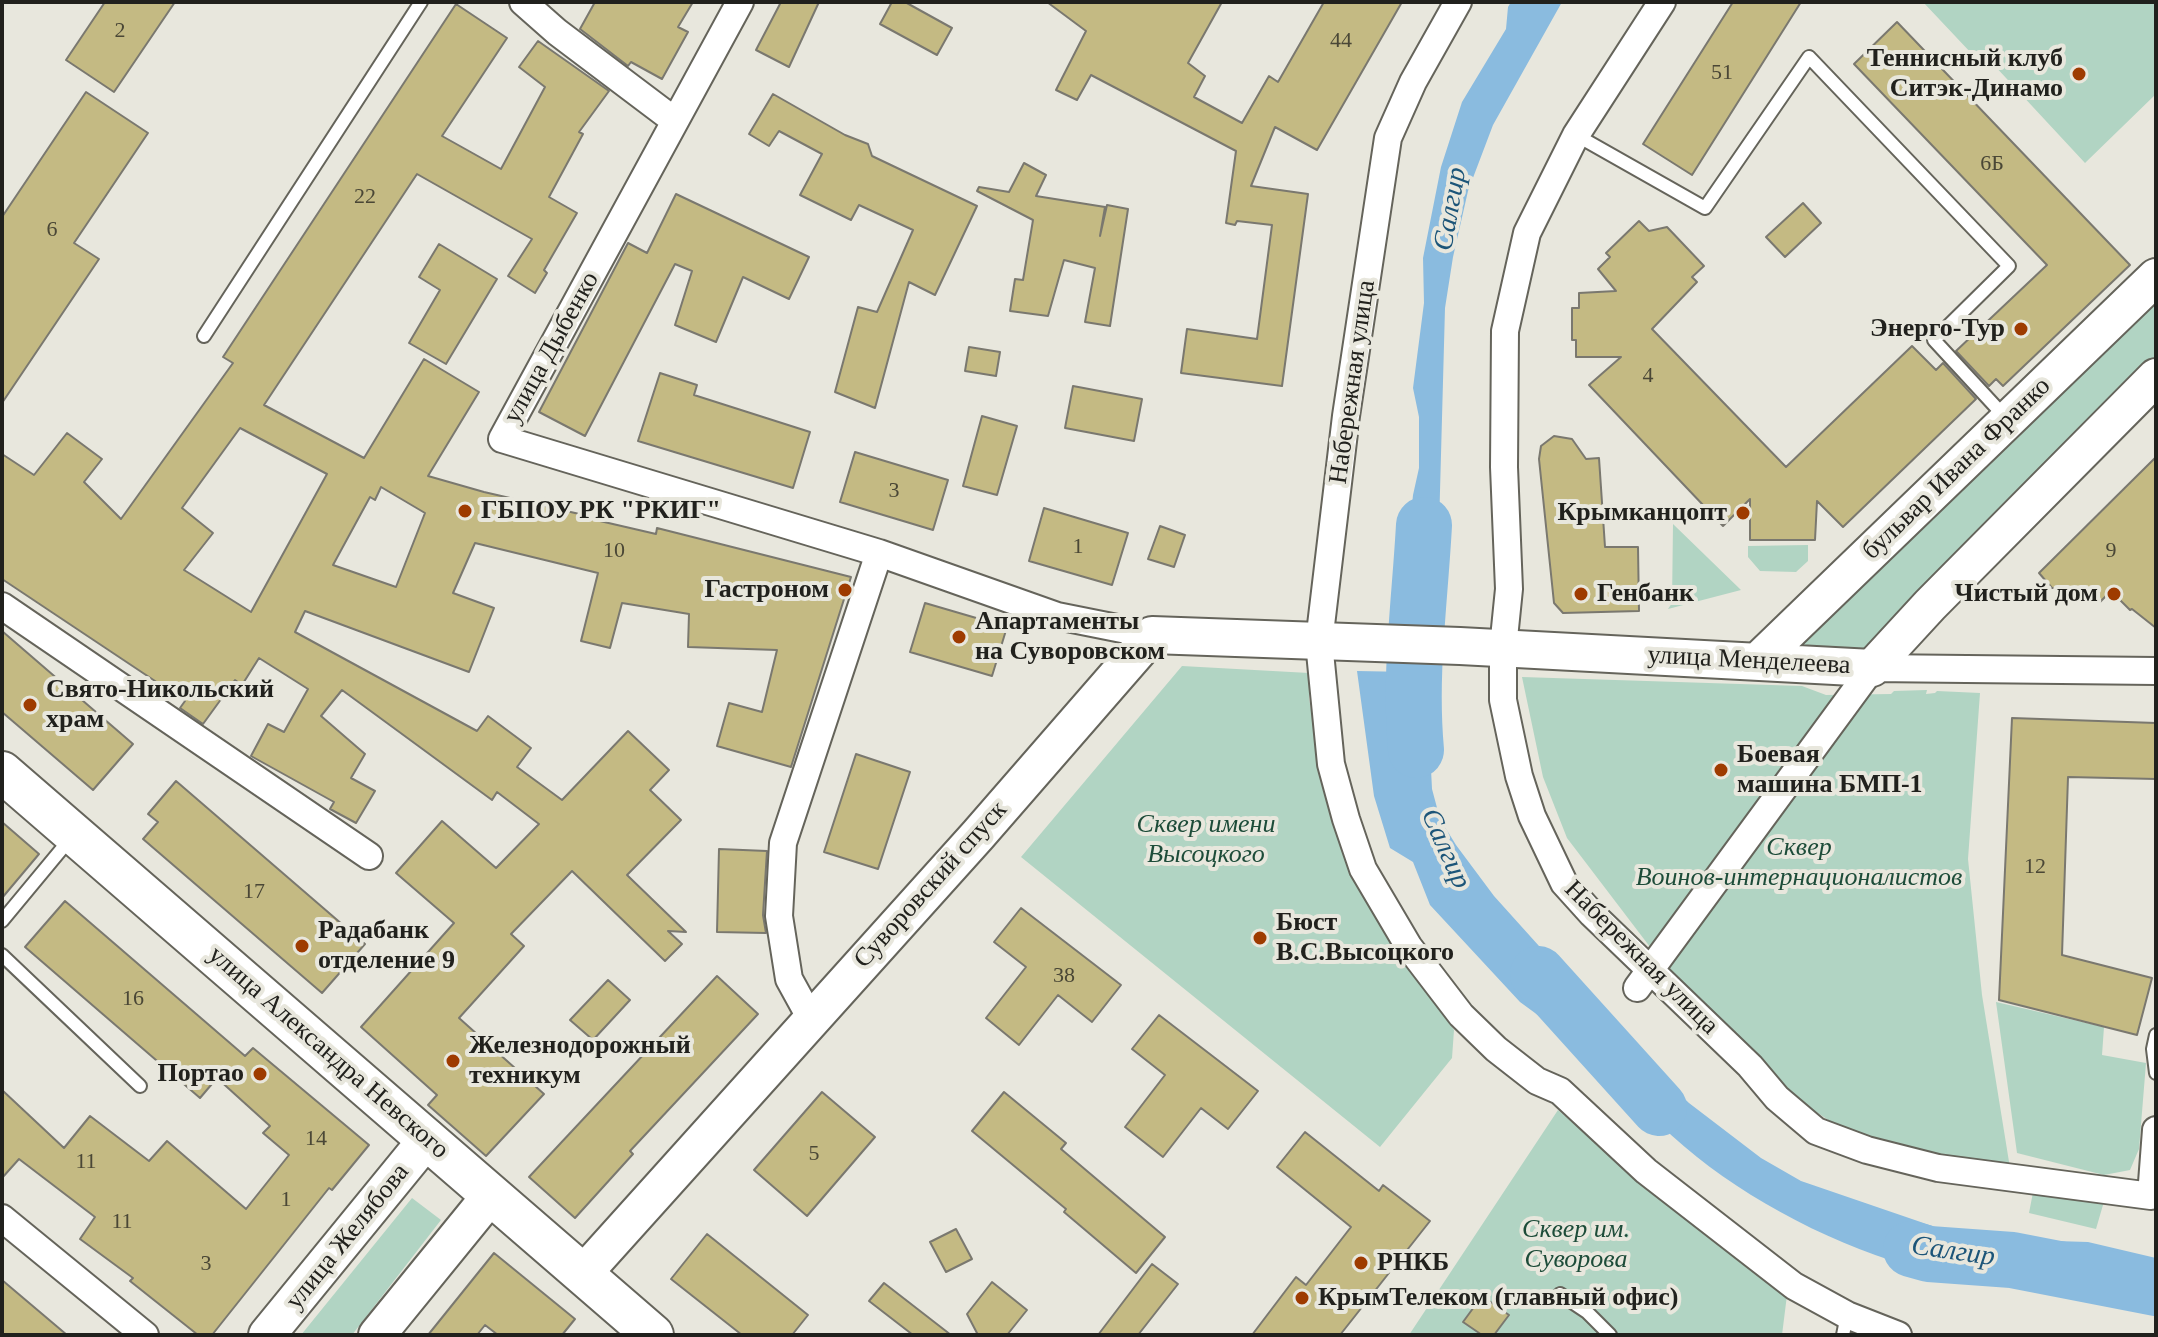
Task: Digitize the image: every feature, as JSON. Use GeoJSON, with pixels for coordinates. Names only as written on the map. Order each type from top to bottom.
{"type":"FeatureCollection","features":[{"type":"Feature","properties":{"kind":"main road","name":"улица Александра Невского"},"geometry":{"type":"LineString","coordinates":[[2,772],[653,1335]]}},
{"type":"Feature","properties":{"kind":"street"},"geometry":{"type":"LineString","coordinates":[[523,2],[557,32],[675,121]]}},
{"type":"Feature","properties":{"kind":"street","name":"улица Дыбенко"},"geometry":{"type":"LineString","coordinates":[[740,2],[502,439],[879,553],[1057,616],[1152,635]]}},
{"type":"Feature","properties":{"kind":"street","name":"Набережная улица"},"geometry":{"type":"LineString","coordinates":[[1458,2],[1413,82],[1388,138],[1346,416],[1330,642],[1331,764],[1346,819],[1363,869],[1409,947],[1452,1004],[1496,1049],[1537,1081],[1560,1091],[1646,1171],[1845,1325],[1898,1335]]}},
{"type":"Feature","properties":{"kind":"street","name":"Набережная улица"},"geometry":{"type":"LineString","coordinates":[[1662,2],[1576,135],[1527,233],[1505,331],[1504,467],[1509,589],[1503,648],[1503,700],[1519,776],[1547,852],[1564,883],[1643,979],[1750,1066],[1777,1098],[1816,1131],[1867,1150],[1938,1168],[2153,1196],[2156,1130]]}},
{"type":"Feature","properties":{"kind":"street","name":"бульвар Ивана Франко"},"geometry":{"type":"LineString","coordinates":[[1758,661],[2154,284]]}},
{"type":"Feature","properties":{"kind":"street"},"geometry":{"type":"LineString","coordinates":[[1643,979],[1872,668],[1930,605],[2156,377]]}},
{"type":"Feature","properties":{"kind":"street"},"geometry":{"type":"LineString","coordinates":[[811,1019],[789,979],[779,916],[783,843],[879,553]]}},
{"type":"Feature","properties":{"kind":"street"},"geometry":{"type":"LineString","coordinates":[[2,606],[369,856]]}},
{"type":"Feature","properties":{"kind":"street"},"geometry":{"type":"LineString","coordinates":[[1152,635],[1330,642]]}},
{"type":"Feature","properties":{"kind":"street","name":"Суворовский спуск"},"geometry":{"type":"LineString","coordinates":[[582,1275],[978,835],[1152,635]]}},
{"type":"Feature","properties":{"kind":"street","name":"улица Менделеева"},"geometry":{"type":"LineString","coordinates":[[1330,642],[1872,668],[2156,671]]}},
{"type":"Feature","properties":{"kind":"street","name":"улица Желябова"},"geometry":{"type":"LineString","coordinates":[[267,1335],[428,1138]]}},
{"type":"Feature","properties":{"kind":"street"},"geometry":{"type":"LineString","coordinates":[[377,1335],[491,1195]]}},
{"type":"Feature","properties":{"kind":"street"},"geometry":{"type":"LineString","coordinates":[[2,1218],[145,1335]]}},
{"type":"Feature","properties":{"kind":"lane"},"geometry":{"type":"LineString","coordinates":[[204,336],[421,2]]}},
{"type":"Feature","properties":{"kind":"lane"},"geometry":{"type":"LineString","coordinates":[[1576,135],[1705,208],[1809,57],[2009,266],[1934,340],[2008,420]]}},
{"type":"Feature","properties":{"kind":"lane"},"geometry":{"type":"LineString","coordinates":[[2,921],[74,834]]}},
{"type":"Feature","properties":{"kind":"lane"},"geometry":{"type":"LineString","coordinates":[[2,955],[140,1086]]}},
{"type":"Feature","properties":{"kind":"lane"},"geometry":{"type":"LineString","coordinates":[[2156,1035],[2153,1049],[2156,1073]]}},
{"type":"Feature","properties":{"kind":"lane"},"geometry":{"type":"LineString","coordinates":[[1560,1294],[1587,1312],[1610,1335]]}},
{"type":"Feature","properties":{"kind":"green space","name":"Теннисный клуб Ситэк-Динамо"},"geometry":{"type":"Polygon","coordinates":[[[1923,2],[2156,2],[2156,94],[2085,163],[1980,50],[1972,54],[1923,2]]]}},
{"type":"Feature","properties":{"kind":"green space"},"geometry":{"type":"Polygon","coordinates":[[[2156,299],[2156,358],[1923,593],[1867,654],[1788,650],[2156,299]]]}},
{"type":"Feature","properties":{"kind":"green space"},"geometry":{"type":"Polygon","coordinates":[[[1673,524],[1741,590],[1668,609],[1672,603],[1673,524]]]}},
{"type":"Feature","properties":{"kind":"green space"},"geometry":{"type":"Polygon","coordinates":[[[1808,545],[1808,561],[1796,572],[1760,571],[1748,557],[1748,546],[1808,545]]]}},
{"type":"Feature","properties":{"kind":"green space","name":"Сквер имени Высоцкого"},"geometry":{"type":"Polygon","coordinates":[[[1182,666],[1309,673],[1309,698],[1319,758],[1343,846],[1385,933],[1454,1030],[1452,1058],[1380,1147],[1021,857],[1182,666]]]}},
{"type":"Feature","properties":{"kind":"green space","name":"Сквер Воинов-интернационалистов"},"geometry":{"type":"Polygon","coordinates":[[[1522,677],[1802,686],[1826,695],[1927,690],[1926,694],[1937,691],[1980,693],[1968,859],[1982,995],[2010,1168],[1940,1157],[1848,1133],[1798,1100],[1682,989],[1567,838],[1543,777],[1522,677]]]}},
{"type":"Feature","properties":{"kind":"green space"},"geometry":{"type":"Polygon","coordinates":[[[1996,1002],[2104,1027],[2102,1055],[2146,1063],[2139,1149],[2130,1170],[2104,1175],[2017,1153],[1996,1002]]]}},
{"type":"Feature","properties":{"kind":"green space","name":"Сквер им. Суворова"},"geometry":{"type":"Polygon","coordinates":[[[1558,1110],[1671,1208],[1787,1295],[1782,1335],[1409,1335],[1558,1110]]]}},
{"type":"Feature","properties":{"kind":"green space"},"geometry":{"type":"Polygon","coordinates":[[[2035,1182],[2105,1198],[2096,1229],[2029,1213],[2035,1182]]]}},
{"type":"Feature","properties":{"kind":"green space"},"geometry":{"type":"Polygon","coordinates":[[[412,1198],[441,1220],[352,1335],[301,1335],[412,1198]]]}},
{"type":"Feature","properties":{"kind":"water"},"geometry":{"type":"Polygon","coordinates":[[[1511,2],[1562,2],[1493,125],[1468,191],[1453,257],[1445,308],[1437,601],[1393,599],[1405,576],[1413,495],[1419,468],[1419,417],[1413,388],[1424,303],[1423,258],[1441,167],[1462,102],[1506,29],[1511,2]]]}},
{"type":"Feature","properties":{"kind":"water"},"geometry":{"type":"Polygon","coordinates":[[[1357,671],[1410,672],[1427,690],[1432,789],[1440,819],[1494,896],[1602,1016],[1576,1043],[1520,1002],[1430,905],[1413,862],[1390,848],[1374,796],[1357,671]]]}},
{"type":"Feature","properties":{"kind":"water"},"geometry":{"type":"Polygon","coordinates":[[[1621,1038],[1689,1103],[1761,1158],[1801,1181],[1944,1230],[1990,1239],[1987,1275],[1944,1274],[1875,1255],[1812,1228],[1751,1195],[1684,1146],[1600,1065],[1621,1038]]]}},
{"type":"Feature","properties":{"kind":"water"},"geometry":{"type":"Polygon","coordinates":[[[2023,1240],[2088,1242],[2156,1258],[2156,1309],[2053,1289],[2021,1273],[2023,1240]]]}},
{"type":"Feature","properties":{"kind":"building"},"geometry":{"type":"Polygon","coordinates":[[[105,2],[175,2],[114,92],[66,60],[105,2]]]}},
{"type":"Feature","properties":{"kind":"building"},"geometry":{"type":"Polygon","coordinates":[[[595,2],[693,2],[678,27],[688,32],[662,79],[631,62],[628,66],[580,29],[595,2]]]}},
{"type":"Feature","properties":{"kind":"building"},"geometry":{"type":"Polygon","coordinates":[[[781,2],[819,2],[789,67],[756,50],[781,2]]]}},
{"type":"Feature","properties":{"kind":"building"},"geometry":{"type":"Polygon","coordinates":[[[892,2],[905,2],[952,28],[937,55],[880,24],[892,2]]]}},
{"type":"Feature","properties":{"kind":"building"},"geometry":{"type":"Polygon","coordinates":[[[1047,2],[1222,2],[1188,63],[1205,76],[1194,97],[1242,123],[1269,76],[1278,82],[1324,2],[1402,2],[1317,150],[1275,127],[1251,186],[1308,194],[1282,386],[1181,373],[1187,329],[1257,339],[1272,225],[1237,221],[1235,225],[1226,223],[1236,151],[1091,75],[1077,100],[1056,90],[1086,31],[1047,2]]]}},
{"type":"Feature","properties":{"kind":"building"},"geometry":{"type":"Polygon","coordinates":[[[1733,2],[1801,2],[1692,175],[1643,144],[1733,2]]]}},
{"type":"Feature","properties":{"kind":"building"},"geometry":{"type":"Polygon","coordinates":[[[456,4],[507,38],[442,136],[501,169],[545,87],[519,67],[538,41],[609,91],[579,132],[583,134],[549,197],[577,213],[544,270],[547,273],[535,293],[508,276],[532,239],[417,174],[264,405],[364,458],[424,359],[479,392],[428,476],[587,518],[656,534],[657,528],[851,577],[791,767],[717,746],[729,703],[762,712],[777,650],[688,647],[689,614],[622,603],[610,648],[581,641],[598,573],[475,543],[453,593],[494,608],[469,672],[305,611],[295,632],[477,731],[488,716],[531,748],[517,767],[562,800],[628,731],[669,770],[650,790],[681,820],[627,875],[686,932],[668,931],[682,944],[665,961],[572,871],[511,934],[524,946],[459,1018],[544,1094],[486,1156],[428,1105],[437,1095],[361,1027],[454,923],[396,873],[442,821],[496,868],[539,824],[497,792],[492,800],[342,690],[321,716],[365,754],[351,778],[375,791],[356,823],[330,809],[334,802],[251,756],[268,724],[284,732],[308,689],[259,658],[242,685],[235,680],[203,724],[180,708],[185,701],[2,579],[2,454],[34,475],[67,433],[102,459],[84,482],[121,519],[233,363],[223,357],[456,4]],[[240,428],[182,508],[213,533],[184,570],[251,612],[327,474],[240,428]],[[381,487],[375,500],[370,497],[333,565],[396,587],[425,513],[381,487]]]}},
{"type":"Feature","properties":{"kind":"building"},"geometry":{"type":"Polygon","coordinates":[[[1897,22],[2130,265],[2003,386],[1996,379],[1989,386],[1956,351],[2047,265],[1854,64],[1897,22]]]}},
{"type":"Feature","properties":{"kind":"building"},"geometry":{"type":"Polygon","coordinates":[[[86,92],[148,133],[74,243],[99,259],[2,403],[2,217],[86,92]]]}},
{"type":"Feature","properties":{"kind":"building"},"geometry":{"type":"Polygon","coordinates":[[[773,94],[845,135],[868,144],[872,156],[977,206],[935,295],[909,282],[875,408],[835,392],[858,307],[877,312],[913,230],[859,205],[851,220],[800,195],[822,154],[779,131],[769,146],[749,134],[773,94]]]}},
{"type":"Feature","properties":{"kind":"building"},"geometry":{"type":"Polygon","coordinates":[[[1024,163],[1046,175],[1036,196],[1105,207],[1100,236],[1107,205],[1128,209],[1110,326],[1085,322],[1095,268],[1064,260],[1048,316],[1010,311],[1015,279],[1023,280],[1033,220],[977,191],[979,187],[1009,192],[1024,163]]]}},
{"type":"Feature","properties":{"kind":"building"},"geometry":{"type":"Polygon","coordinates":[[[676,194],[809,257],[789,299],[743,277],[716,342],[675,325],[692,271],[675,264],[585,436],[539,412],[628,243],[647,253],[676,194]]]}},
{"type":"Feature","properties":{"kind":"building"},"geometry":{"type":"Polygon","coordinates":[[[1803,203],[1821,223],[1785,257],[1766,237],[1803,203]]]}},
{"type":"Feature","properties":{"kind":"building"},"geometry":{"type":"Polygon","coordinates":[[[1639,221],[1649,231],[1667,227],[1704,266],[1692,277],[1697,282],[1652,329],[1786,467],[1912,346],[1936,370],[1943,363],[1976,399],[1843,527],[1817,501],[1815,540],[1750,540],[1750,499],[1723,526],[1589,385],[1621,357],[1576,357],[1576,340],[1572,340],[1572,308],[1579,308],[1579,293],[1616,291],[1598,269],[1610,257],[1606,253],[1639,221]]]}},
{"type":"Feature","properties":{"kind":"building"},"geometry":{"type":"Polygon","coordinates":[[[439,244],[497,279],[446,364],[409,343],[440,290],[419,277],[439,244]]]}},
{"type":"Feature","properties":{"kind":"building"},"geometry":{"type":"Polygon","coordinates":[[[969,347],[1000,352],[996,376],[965,371],[969,347]]]}},
{"type":"Feature","properties":{"kind":"building"},"geometry":{"type":"Polygon","coordinates":[[[660,373],[697,385],[694,395],[810,432],[793,488],[638,441],[660,373]]]}},
{"type":"Feature","properties":{"kind":"building"},"geometry":{"type":"Polygon","coordinates":[[[1073,386],[1142,399],[1134,441],[1065,428],[1073,386]]]}},
{"type":"Feature","properties":{"kind":"building"},"geometry":{"type":"Polygon","coordinates":[[[982,416],[1017,426],[997,495],[963,486],[982,416]]]}},
{"type":"Feature","properties":{"kind":"building"},"geometry":{"type":"Polygon","coordinates":[[[1554,436],[1572,439],[1586,459],[1599,458],[1605,547],[1638,547],[1639,611],[1563,613],[1554,603],[1539,459],[1541,446],[1554,436]]]}},
{"type":"Feature","properties":{"kind":"building"},"geometry":{"type":"Polygon","coordinates":[[[855,452],[948,480],[933,530],[840,502],[855,452]]]}},
{"type":"Feature","properties":{"kind":"building"},"geometry":{"type":"Polygon","coordinates":[[[2156,457],[2156,628],[2130,610],[2111,591],[2100,602],[2082,602],[2070,588],[2052,588],[2039,573],[2156,457]]]}},
{"type":"Feature","properties":{"kind":"building"},"geometry":{"type":"Polygon","coordinates":[[[1044,508],[1128,533],[1112,585],[1029,561],[1044,508]]]}},
{"type":"Feature","properties":{"kind":"building"},"geometry":{"type":"Polygon","coordinates":[[[1160,526],[1185,535],[1174,567],[1148,559],[1160,526]]]}},
{"type":"Feature","properties":{"kind":"building"},"geometry":{"type":"Polygon","coordinates":[[[925,603],[1007,627],[992,676],[910,652],[925,603]]]}},
{"type":"Feature","properties":{"kind":"building"},"geometry":{"type":"Polygon","coordinates":[[[2,631],[133,744],[93,790],[2,712],[2,631]]]}},
{"type":"Feature","properties":{"kind":"building"},"geometry":{"type":"Polygon","coordinates":[[[2012,718],[2156,723],[2156,779],[2068,777],[2062,955],[2152,978],[2137,1035],[1999,1000],[2012,718]]]}},
{"type":"Feature","properties":{"kind":"building"},"geometry":{"type":"Polygon","coordinates":[[[856,754],[910,772],[878,869],[824,852],[856,754]]]}},
{"type":"Feature","properties":{"kind":"building"},"geometry":{"type":"Polygon","coordinates":[[[176,781],[365,944],[322,993],[143,839],[158,822],[148,814],[176,781]]]}},
{"type":"Feature","properties":{"kind":"building"},"geometry":{"type":"Polygon","coordinates":[[[2,822],[39,854],[2,898],[2,822]]]}},
{"type":"Feature","properties":{"kind":"building"},"geometry":{"type":"Polygon","coordinates":[[[719,849],[767,851],[763,915],[766,933],[717,932],[719,849]]]}},
{"type":"Feature","properties":{"kind":"building"},"geometry":{"type":"Polygon","coordinates":[[[65,901],[245,1056],[253,1048],[369,1145],[332,1190],[329,1188],[212,1335],[198,1335],[130,1281],[133,1278],[80,1239],[95,1217],[19,1159],[2,1178],[2,1090],[64,1148],[90,1116],[149,1161],[167,1141],[246,1209],[289,1155],[263,1133],[270,1126],[217,1078],[200,1098],[25,947],[65,901]]]}},
{"type":"Feature","properties":{"kind":"building"},"geometry":{"type":"Polygon","coordinates":[[[1021,908],[1121,985],[1092,1022],[1058,995],[1019,1045],[986,1018],[1026,967],[994,942],[1021,908]]]}},
{"type":"Feature","properties":{"kind":"building"},"geometry":{"type":"Polygon","coordinates":[[[717,976],[758,1014],[630,1151],[633,1154],[575,1218],[529,1177],[717,976]]]}},
{"type":"Feature","properties":{"kind":"building"},"geometry":{"type":"Polygon","coordinates":[[[608,980],[630,1000],[593,1040],[570,1020],[608,980]]]}},
{"type":"Feature","properties":{"kind":"building"},"geometry":{"type":"Polygon","coordinates":[[[1159,1015],[1258,1091],[1228,1129],[1201,1108],[1163,1157],[1125,1127],[1165,1075],[1132,1049],[1159,1015]]]}},
{"type":"Feature","properties":{"kind":"building"},"geometry":{"type":"Polygon","coordinates":[[[822,1092],[875,1137],[807,1216],[754,1170],[822,1092]]]}},
{"type":"Feature","properties":{"kind":"building"},"geometry":{"type":"Polygon","coordinates":[[[1004,1092],[1066,1143],[1061,1149],[1165,1237],[1136,1273],[1064,1212],[1066,1209],[972,1131],[1004,1092]]]}},
{"type":"Feature","properties":{"kind":"building"},"geometry":{"type":"Polygon","coordinates":[[[1305,1132],[1379,1191],[1383,1185],[1430,1221],[1340,1335],[1252,1335],[1296,1277],[1306,1285],[1351,1227],[1277,1167],[1305,1132]]]}},
{"type":"Feature","properties":{"kind":"building"},"geometry":{"type":"Polygon","coordinates":[[[956,1229],[972,1259],[946,1272],[930,1242],[956,1229]]]}},
{"type":"Feature","properties":{"kind":"building"},"geometry":{"type":"Polygon","coordinates":[[[707,1234],[808,1315],[792,1335],[742,1335],[671,1279],[707,1234]]]}},
{"type":"Feature","properties":{"kind":"building"},"geometry":{"type":"Polygon","coordinates":[[[494,1253],[575,1319],[562,1335],[498,1335],[485,1325],[477,1335],[428,1335],[494,1253]]]}},
{"type":"Feature","properties":{"kind":"building"},"geometry":{"type":"Polygon","coordinates":[[[1152,1264],[1178,1284],[1138,1335],[1098,1335],[1152,1264]]]}},
{"type":"Feature","properties":{"kind":"building"},"geometry":{"type":"Polygon","coordinates":[[[2,1280],[67,1335],[2,1335],[2,1280]]]}},
{"type":"Feature","properties":{"kind":"building"},"geometry":{"type":"Polygon","coordinates":[[[992,1282],[1027,1310],[1007,1335],[978,1335],[967,1314],[992,1282]]]}},
{"type":"Feature","properties":{"kind":"building"},"geometry":{"type":"Polygon","coordinates":[[[884,1283],[951,1335],[913,1335],[869,1301],[884,1283]]]}},
{"type":"Feature","properties":{"kind":"building"},"geometry":{"type":"Polygon","coordinates":[[[1482,1296],[1509,1315],[1494,1335],[1482,1335],[1463,1322],[1482,1296]]]}},
{"type":"Feature","properties":{"kind":"waterway","name":"Салгир"},"geometry":{"type":"LineString","coordinates":[[1416,750],[1414,665],[1424,525]]}},
{"type":"Feature","properties":{"kind":"waterway","name":"Салгир"},"geometry":{"type":"LineString","coordinates":[[1538,974],[1659,1108]]}},
{"type":"Feature","properties":{"kind":"waterway","name":"Салгир"},"geometry":{"type":"LineString","coordinates":[[1911,1249],[1929,1254],[2012,1260],[2156,1288]]}},
{"type":"Feature","properties":{"kind":"place","name":"Теннисный клуб Ситэк-Динамо"},"geometry":{"type":"Point","coordinates":[2079,74]}},
{"type":"Feature","properties":{"kind":"place","name":"Энерго-Тур"},"geometry":{"type":"Point","coordinates":[2021,329]}},
{"type":"Feature","properties":{"kind":"place","name":"ГБПОУ РК \"РКИГ\""},"geometry":{"type":"Point","coordinates":[465,511]}},
{"type":"Feature","properties":{"kind":"place","name":"Крымканцопт"},"geometry":{"type":"Point","coordinates":[1743,513]}},
{"type":"Feature","properties":{"kind":"place","name":"Гастроном"},"geometry":{"type":"Point","coordinates":[845,590]}},
{"type":"Feature","properties":{"kind":"place","name":"Генбанк"},"geometry":{"type":"Point","coordinates":[1581,594]}},
{"type":"Feature","properties":{"kind":"place","name":"Чистый дом"},"geometry":{"type":"Point","coordinates":[2114,594]}},
{"type":"Feature","properties":{"kind":"place","name":"Апартаменты на Суворовском"},"geometry":{"type":"Point","coordinates":[959,637]}},
{"type":"Feature","properties":{"kind":"place","name":"Свято-Никольский храм"},"geometry":{"type":"Point","coordinates":[30,705]}},
{"type":"Feature","properties":{"kind":"place","name":"Боевая машина БМП-1"},"geometry":{"type":"Point","coordinates":[1721,770]}},
{"type":"Feature","properties":{"kind":"place","name":"Бюст В.С.Высоцкого"},"geometry":{"type":"Point","coordinates":[1260,938]}},
{"type":"Feature","properties":{"kind":"place","name":"Радабанк отделение 9"},"geometry":{"type":"Point","coordinates":[302,946]}},
{"type":"Feature","properties":{"kind":"place","name":"Железнодорожный техникум"},"geometry":{"type":"Point","coordinates":[453,1061]}},
{"type":"Feature","properties":{"kind":"place","name":"Портао"},"geometry":{"type":"Point","coordinates":[260,1074]}},
{"type":"Feature","properties":{"kind":"place","name":"РНКБ"},"geometry":{"type":"Point","coordinates":[1361,1263]}},
{"type":"Feature","properties":{"kind":"place","name":"КрымТелеком (главный офис)"},"geometry":{"type":"Point","coordinates":[1302,1298]}}]}
